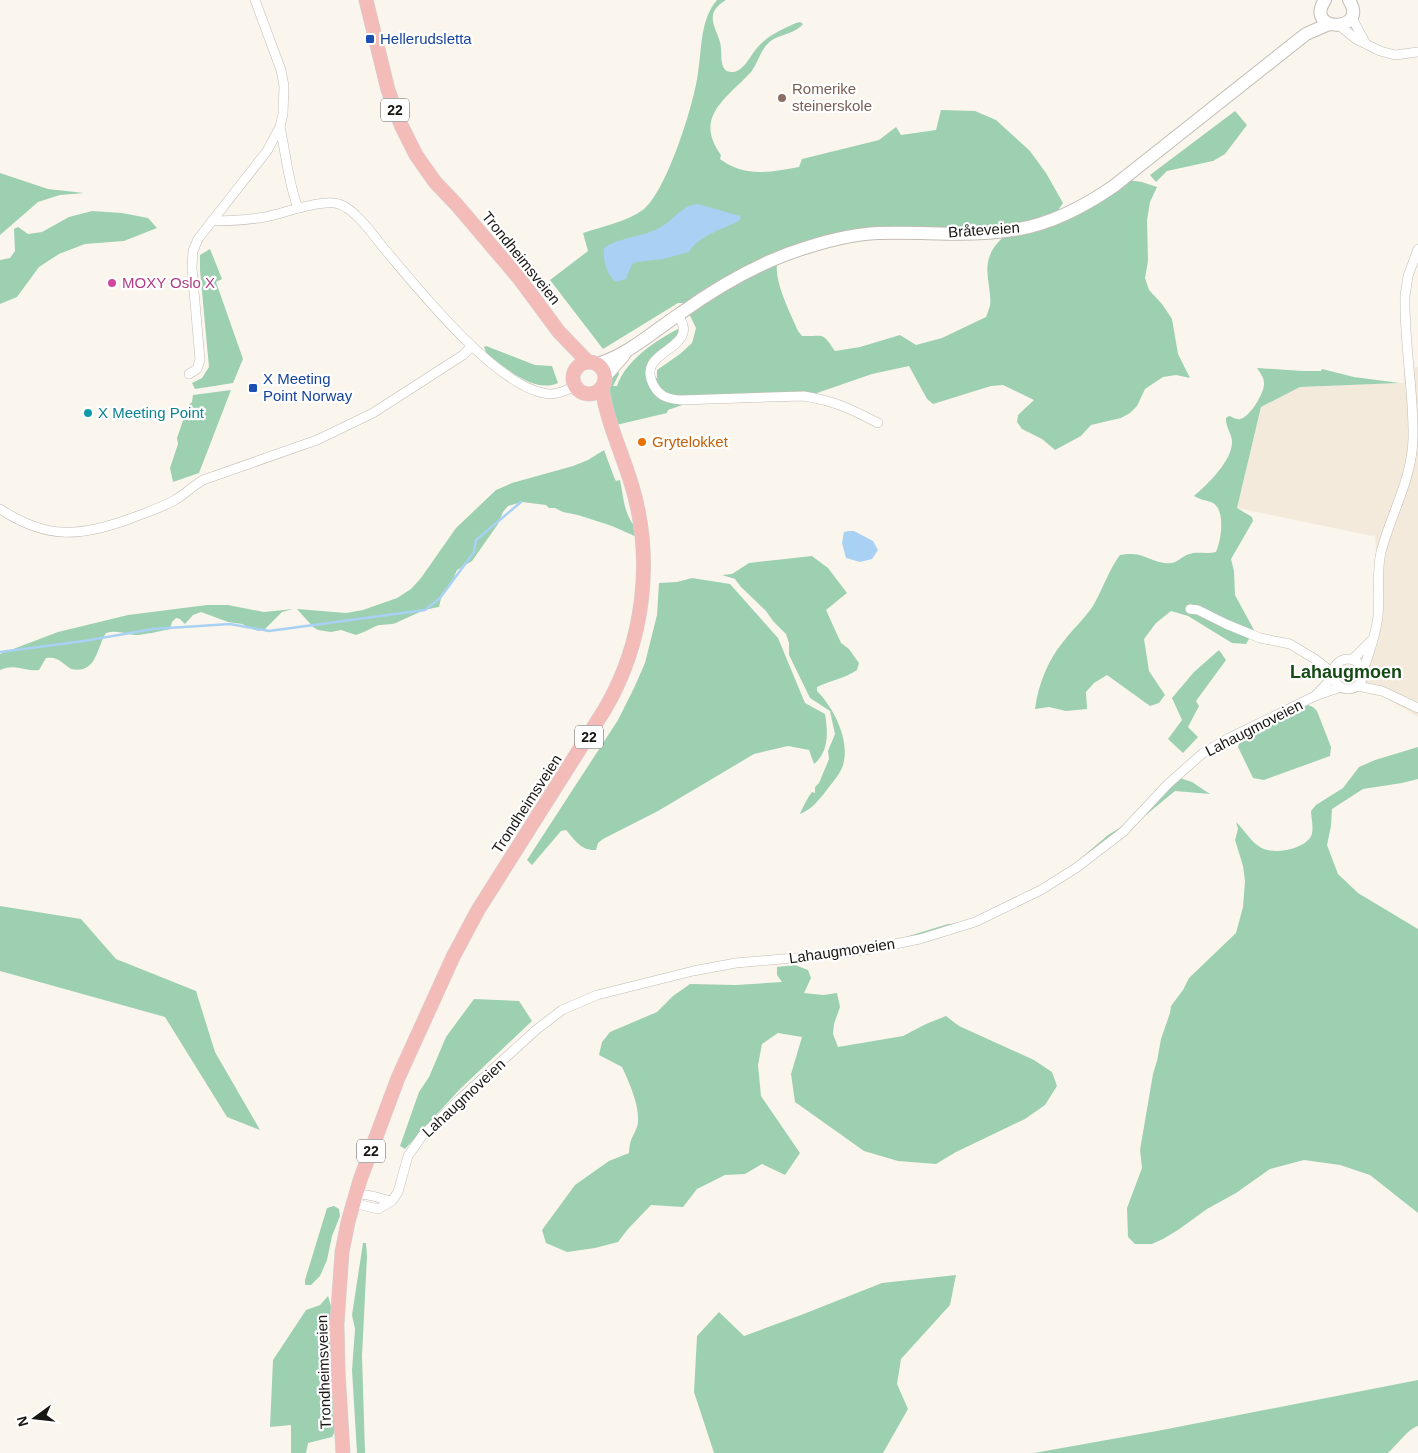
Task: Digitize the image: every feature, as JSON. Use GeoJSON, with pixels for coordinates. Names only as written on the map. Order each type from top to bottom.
{"type":"FeatureCollection","features":[{"type":"Feature","properties":{"kind":"main road","name":"Trondheimsveien"},"geometry":{"type":"LineString","coordinates":[[366,0],[384,78],[400,124],[425,169],[434,182],[456,204],[523,284],[559,332],[587,365]]}},
{"type":"Feature","properties":{"kind":"main road","name":"Trondheimsveien"},"geometry":{"type":"LineString","coordinates":[[375,0],[396,86],[404,110],[423,151],[456,204]]}},
{"type":"Feature","properties":{"kind":"main road","name":"Bråteveien"},"geometry":{"type":"LineString","coordinates":[[587,365],[629,350],[710,292],[750,269],[785,254],[851,236],[876,233],[972,234],[1010,230],[1040,224],[1069,213],[1114,186],[1306,34],[1323,6]]}},
{"type":"Feature","properties":{"kind":"main road"},"geometry":{"type":"LineString","coordinates":[[1323,6],[1324,19],[1335,25]]}},
{"type":"Feature","properties":{"kind":"main road","name":"Bråteveien"},"geometry":{"type":"LineString","coordinates":[[1306,34],[1347,22],[1353,6]]}},
{"type":"Feature","properties":{"kind":"main road","name":"Bråteveien"},"geometry":{"type":"LineString","coordinates":[[604,383],[629,350]]}},
{"type":"Feature","properties":{"kind":"main road"},"geometry":{"type":"LineString","coordinates":[[575,386],[574,376],[587,365]]}},
{"type":"Feature","properties":{"kind":"main road","name":"22"},"geometry":{"type":"LineString","coordinates":[[587,365],[603,370],[604,383]]}},
{"type":"Feature","properties":{"kind":"main road","name":"Trondheimsveien"},"geometry":{"type":"LineString","coordinates":[[344,1453],[337,1355],[339,1291],[361,1198],[417,1051],[427,1017],[464,933],[605,710],[621,680],[631,651],[637,626],[642,588],[642,539],[638,511],[631,485],[610,428],[604,383]]}},
{"type":"Feature","properties":{"kind":"main road"},"geometry":{"type":"LineString","coordinates":[[588,394],[598,392],[604,383]]}},
{"type":"Feature","properties":{"kind":"main road","name":"22"},"geometry":{"type":"LineString","coordinates":[[575,386],[580,392],[588,394]]}},
{"type":"Feature","properties":{"kind":"main road","name":"Trondheimsveien"},"geometry":{"type":"LineString","coordinates":[[588,394],[610,428]]}},
{"type":"Feature","properties":{"kind":"street"},"geometry":{"type":"LineString","coordinates":[[189,374],[197,369],[200,360],[192,268],[193,252],[198,239],[266,151],[280,127],[283,114],[284,86],[276,55],[255,0]]}},
{"type":"Feature","properties":{"kind":"street"},"geometry":{"type":"LineString","coordinates":[[1353,6],[1366,44]]}},
{"type":"Feature","properties":{"kind":"street"},"geometry":{"type":"LineString","coordinates":[[1335,25],[1380,52],[1395,55],[1418,52]]}},
{"type":"Feature","properties":{"kind":"street"},"geometry":{"type":"LineString","coordinates":[[280,127],[285,160],[298,208]]}},
{"type":"Feature","properties":{"kind":"street"},"geometry":{"type":"LineString","coordinates":[[212,221],[246,220],[267,217],[298,208],[334,202],[341,204],[353,213],[485,359],[511,378],[537,392],[544,394],[556,393],[575,386]]}},
{"type":"Feature","properties":{"kind":"street"},"geometry":{"type":"LineString","coordinates":[[1190,608],[1255,637],[1290,644],[1315,659],[1333,675],[1336,683],[1341,688],[1349,689],[1361,683],[1378,618],[1378,578],[1382,552],[1402,490],[1412,451],[1413,427],[1405,296],[1408,276],[1418,249]]}},
{"type":"Feature","properties":{"kind":"street"},"geometry":{"type":"LineString","coordinates":[[678,315],[683,325],[682,336],[659,356],[651,369],[653,384],[663,396],[673,400],[804,396],[847,407],[878,423]]}},
{"type":"Feature","properties":{"kind":"street"},"geometry":{"type":"LineString","coordinates":[[0,509],[36,527],[59,532],[86,532],[106,528],[159,508],[203,480],[317,440],[373,413],[463,355],[472,346]]}},
{"type":"Feature","properties":{"kind":"street"},"geometry":{"type":"LineString","coordinates":[[1353,659],[1372,640]]}},
{"type":"Feature","properties":{"kind":"street"},"geometry":{"type":"LineString","coordinates":[[1315,659],[1338,662],[1345,659],[1353,659],[1360,664],[1363,672],[1382,691]]}},
{"type":"Feature","properties":{"kind":"street"},"geometry":{"type":"LineString","coordinates":[[1333,675],[1338,662]]}},
{"type":"Feature","properties":{"kind":"street","name":"Lahaugmoveien"},"geometry":{"type":"LineString","coordinates":[[1315,696],[1333,675]]}},
{"type":"Feature","properties":{"kind":"street"},"geometry":{"type":"LineString","coordinates":[[1357,686],[1382,691],[1418,708]]}},
{"type":"Feature","properties":{"kind":"street","name":"Lahaugmoveien"},"geometry":{"type":"LineString","coordinates":[[361,1198],[378,1209],[392,1201],[398,1192],[408,1156],[422,1136],[536,1030],[562,1010],[597,995],[693,971],[736,963],[870,950],[927,937],[975,922],[1041,890],[1083,863],[1123,832],[1168,784],[1203,753],[1228,738],[1294,708],[1315,696],[1341,688]]}},
{"type":"Feature","properties":{"kind":"shaded area"},"geometry":{"type":"Polygon","coordinates":[[[1418,367],[1418,717],[1360,683],[1375,634],[1377,569],[1375,535],[1372,536],[1237,508],[1261,407],[1300,387],[1403,383],[1404,368],[1418,367]]]}},
{"type":"Feature","properties":{"kind":"green space"},"geometry":{"type":"Polygon","coordinates":[[[717,0],[726,0],[714,11],[713,23],[720,42],[723,67],[729,72],[740,69],[757,48],[770,36],[796,23],[800,22],[803,24],[797,29],[768,43],[751,72],[716,109],[710,130],[713,142],[721,155],[720,159],[739,169],[768,172],[799,167],[802,159],[879,140],[896,127],[901,135],[936,130],[941,110],[975,111],[996,120],[1030,151],[1046,173],[1063,203],[1057,212],[1048,216],[1069,209],[1115,178],[1142,182],[1157,187],[1150,202],[1147,220],[1148,261],[1145,278],[1149,290],[1172,319],[1178,354],[1190,378],[1176,375],[1163,377],[1145,389],[1137,406],[1130,413],[1121,418],[1091,425],[1081,436],[1055,450],[1042,439],[1022,429],[1017,422],[1018,415],[1034,400],[1003,385],[991,386],[933,404],[927,399],[909,366],[872,374],[794,401],[735,399],[691,402],[668,410],[667,413],[612,426],[599,389],[610,387],[611,380],[617,369],[619,374],[613,386],[617,386],[627,368],[642,352],[678,329],[679,333],[674,340],[651,363],[649,380],[657,378],[657,370],[692,343],[696,328],[684,303],[678,303],[603,349],[550,280],[588,251],[583,233],[615,223],[644,209],[662,184],[678,146],[691,105],[705,25],[711,8],[717,0]],[[1016,225],[973,228],[955,234],[875,232],[841,237],[809,246],[779,258],[777,274],[779,284],[798,331],[802,336],[822,336],[835,351],[860,347],[900,335],[916,345],[942,338],[986,317],[990,306],[987,270],[989,258],[997,244],[1016,225]]]}},
{"type":"Feature","properties":{"kind":"green space"},"geometry":{"type":"Polygon","coordinates":[[[1235,111],[1247,125],[1225,154],[1213,161],[1167,171],[1156,182],[1150,175],[1235,111]]]}},
{"type":"Feature","properties":{"kind":"green space"},"geometry":{"type":"Polygon","coordinates":[[[0,173],[48,189],[84,193],[60,195],[38,202],[0,235],[0,173]]]}},
{"type":"Feature","properties":{"kind":"green space"},"geometry":{"type":"Polygon","coordinates":[[[92,211],[122,213],[148,218],[157,228],[124,241],[85,244],[59,254],[39,267],[17,297],[0,304],[0,260],[10,258],[15,251],[14,229],[18,227],[28,234],[42,232],[69,217],[92,211]]]}},
{"type":"Feature","properties":{"kind":"green space"},"geometry":{"type":"Polygon","coordinates":[[[210,249],[222,279],[216,282],[243,359],[233,383],[195,389],[192,383],[202,378],[209,367],[200,255],[210,249]]]}},
{"type":"Feature","properties":{"kind":"green space"},"geometry":{"type":"Polygon","coordinates":[[[486,346],[535,365],[552,366],[558,383],[539,385],[520,378],[487,355],[484,347],[486,346]]]}},
{"type":"Feature","properties":{"kind":"green space"},"geometry":{"type":"Polygon","coordinates":[[[1257,368],[1303,371],[1321,371],[1322,369],[1354,377],[1400,383],[1300,387],[1261,407],[1237,508],[1252,517],[1253,521],[1231,559],[1234,571],[1235,595],[1254,630],[1246,644],[1232,643],[1188,616],[1171,611],[1156,623],[1144,639],[1149,671],[1165,695],[1159,703],[1150,706],[1107,675],[1094,683],[1086,692],[1087,709],[1066,711],[1049,707],[1035,709],[1041,682],[1048,665],[1063,642],[1093,606],[1120,555],[1134,554],[1158,562],[1173,563],[1193,553],[1216,552],[1221,534],[1220,512],[1213,503],[1194,496],[1219,471],[1228,456],[1232,441],[1226,418],[1229,416],[1237,419],[1244,417],[1259,398],[1264,387],[1264,381],[1257,368]]]}},
{"type":"Feature","properties":{"kind":"green space"},"geometry":{"type":"Polygon","coordinates":[[[231,390],[199,473],[173,482],[170,468],[178,444],[177,438],[188,406],[192,402],[193,395],[231,390]]]}},
{"type":"Feature","properties":{"kind":"green space"},"geometry":{"type":"Polygon","coordinates":[[[604,450],[616,481],[620,480],[626,511],[637,530],[644,536],[639,538],[612,526],[555,508],[549,508],[546,505],[522,502],[508,506],[472,561],[457,570],[450,586],[442,594],[439,607],[423,611],[395,623],[377,626],[356,635],[341,630],[331,632],[318,630],[297,609],[346,613],[363,610],[397,598],[411,589],[421,578],[456,528],[496,490],[512,483],[573,466],[588,460],[604,450]]]}},
{"type":"Feature","properties":{"kind":"green space"},"geometry":{"type":"Polygon","coordinates":[[[812,556],[828,568],[847,593],[826,610],[841,643],[849,649],[859,663],[857,670],[852,673],[817,687],[817,691],[830,708],[841,729],[845,751],[844,762],[838,775],[820,798],[800,814],[812,792],[815,793],[815,787],[819,783],[829,759],[828,751],[835,734],[830,711],[810,698],[789,655],[789,643],[786,634],[735,579],[722,575],[732,574],[749,563],[812,556]]]}},
{"type":"Feature","properties":{"kind":"green space"},"geometry":{"type":"Polygon","coordinates":[[[692,578],[730,584],[778,638],[805,703],[825,714],[827,735],[822,754],[814,764],[809,750],[788,746],[754,754],[658,811],[603,839],[598,843],[596,850],[582,847],[566,830],[561,831],[532,865],[527,860],[618,720],[634,688],[645,663],[657,615],[659,583],[677,582],[692,578]]]}},
{"type":"Feature","properties":{"kind":"green space"},"geometry":{"type":"Polygon","coordinates":[[[207,605],[228,605],[264,612],[293,609],[282,612],[265,629],[258,631],[242,624],[228,622],[201,612],[193,615],[185,624],[176,618],[172,622],[170,629],[138,635],[115,632],[106,633],[91,664],[80,670],[71,669],[60,660],[46,658],[39,670],[11,667],[0,670],[0,654],[58,632],[128,615],[207,605]]]}},
{"type":"Feature","properties":{"kind":"green space"},"geometry":{"type":"Polygon","coordinates":[[[1219,650],[1226,660],[1196,701],[1199,706],[1188,727],[1198,737],[1183,753],[1168,739],[1182,720],[1172,698],[1194,672],[1219,650]]]}},
{"type":"Feature","properties":{"kind":"green space"},"geometry":{"type":"Polygon","coordinates":[[[1308,705],[1317,711],[1331,747],[1330,756],[1264,780],[1253,778],[1238,747],[1240,740],[1308,705]]]}},
{"type":"Feature","properties":{"kind":"green space"},"geometry":{"type":"Polygon","coordinates":[[[1418,747],[1418,779],[1363,789],[1332,809],[1327,845],[1338,874],[1358,893],[1418,929],[1418,1213],[1370,1175],[1340,1165],[1304,1160],[1270,1169],[1163,1239],[1152,1244],[1135,1244],[1128,1237],[1127,1208],[1142,1168],[1140,1150],[1153,1074],[1171,1006],[1189,978],[1236,933],[1243,907],[1245,881],[1243,866],[1235,840],[1238,829],[1236,822],[1254,842],[1265,849],[1279,851],[1300,846],[1311,835],[1313,828],[1311,811],[1316,805],[1343,788],[1359,767],[1418,747]]]}},
{"type":"Feature","properties":{"kind":"green space"},"geometry":{"type":"Polygon","coordinates":[[[1174,776],[1192,782],[1210,794],[1175,791],[1075,870],[1047,889],[990,916],[947,932],[891,946],[889,942],[948,924],[964,923],[1007,907],[1060,876],[1108,835],[1126,824],[1160,796],[1172,783],[1174,776]]]}},
{"type":"Feature","properties":{"kind":"green space"},"geometry":{"type":"Polygon","coordinates":[[[0,906],[81,919],[116,959],[196,991],[215,1052],[260,1130],[227,1117],[165,1017],[0,971],[0,906]]]}},
{"type":"Feature","properties":{"kind":"green space"},"geometry":{"type":"Polygon","coordinates":[[[795,965],[808,970],[811,978],[804,993],[823,995],[837,993],[840,1007],[834,1024],[833,1034],[838,1047],[903,1036],[946,1016],[959,1026],[1034,1060],[1052,1072],[1057,1086],[1045,1105],[1025,1119],[956,1152],[936,1164],[898,1161],[864,1151],[795,1102],[791,1074],[802,1037],[778,1033],[762,1044],[758,1065],[761,1096],[800,1153],[785,1175],[762,1164],[745,1174],[725,1175],[697,1189],[683,1207],[651,1205],[618,1242],[567,1252],[546,1243],[542,1230],[575,1185],[609,1161],[629,1153],[637,1127],[638,1113],[636,1104],[622,1067],[599,1055],[602,1042],[610,1032],[657,1012],[673,996],[690,984],[736,985],[782,982],[777,975],[777,967],[795,965]]]}},
{"type":"Feature","properties":{"kind":"green space"},"geometry":{"type":"Polygon","coordinates":[[[474,999],[519,1001],[532,1021],[460,1089],[405,1149],[400,1146],[419,1092],[429,1077],[446,1037],[474,999]]]}},
{"type":"Feature","properties":{"kind":"green space"},"geometry":{"type":"Polygon","coordinates":[[[334,1206],[339,1209],[340,1216],[332,1236],[327,1260],[320,1276],[311,1285],[305,1285],[327,1208],[334,1206]]]}},
{"type":"Feature","properties":{"kind":"green space"},"geometry":{"type":"Polygon","coordinates":[[[363,1243],[366,1243],[367,1256],[362,1356],[365,1453],[357,1453],[352,1370],[355,1329],[352,1315],[363,1243]]]}},
{"type":"Feature","properties":{"kind":"green space"},"geometry":{"type":"Polygon","coordinates":[[[956,1275],[950,1305],[901,1359],[897,1384],[908,1409],[883,1453],[714,1453],[694,1392],[697,1336],[719,1312],[744,1336],[882,1283],[956,1275]]]}},
{"type":"Feature","properties":{"kind":"green space"},"geometry":{"type":"Polygon","coordinates":[[[328,1296],[331,1306],[331,1356],[337,1427],[332,1437],[308,1443],[306,1453],[291,1453],[291,1425],[270,1427],[273,1360],[306,1310],[320,1305],[328,1296]]]}},
{"type":"Feature","properties":{"kind":"green space"},"geometry":{"type":"Polygon","coordinates":[[[1418,1380],[1418,1426],[1414,1427],[1388,1453],[1034,1453],[1157,1431],[1418,1380]]]}},
{"type":"Feature","properties":{"kind":"water"},"geometry":{"type":"Polygon","coordinates":[[[698,204],[740,216],[741,218],[739,221],[705,237],[693,246],[689,252],[663,259],[637,262],[632,264],[626,279],[616,282],[613,279],[606,266],[604,248],[610,244],[659,228],[686,208],[698,204]]]}},
{"type":"Feature","properties":{"kind":"water"},"geometry":{"type":"Polygon","coordinates":[[[854,531],[873,541],[878,550],[872,559],[860,562],[846,558],[842,543],[844,532],[854,531]]]}},
{"type":"Feature","properties":{"kind":"waterway"},"geometry":{"type":"LineString","coordinates":[[0,652],[84,641],[153,629],[230,624],[269,631],[425,610],[440,598],[474,552],[476,540],[521,502]]}},
{"type":"Feature","properties":{"kind":"place","name":"Hellerudsletta"},"geometry":{"type":"Point","coordinates":[370,39]}},
{"type":"Feature","properties":{"kind":"place","name":"Romerike steinerskole"},"geometry":{"type":"Point","coordinates":[782,98]}},
{"type":"Feature","properties":{"kind":"place","name":"MOXY Oslo X"},"geometry":{"type":"Point","coordinates":[112,283]}},
{"type":"Feature","properties":{"kind":"place","name":"X Meeting Point Norway"},"geometry":{"type":"Point","coordinates":[253,388]}},
{"type":"Feature","properties":{"kind":"place","name":"X Meeting Point"},"geometry":{"type":"Point","coordinates":[88,413]}},
{"type":"Feature","properties":{"kind":"place","name":"Grytelokket"},"geometry":{"type":"Point","coordinates":[642,442]}},
{"type":"Feature","properties":{"kind":"district","name":"Lahaugmoen"},"geometry":{"type":"Point","coordinates":[1346,672]}}]}
